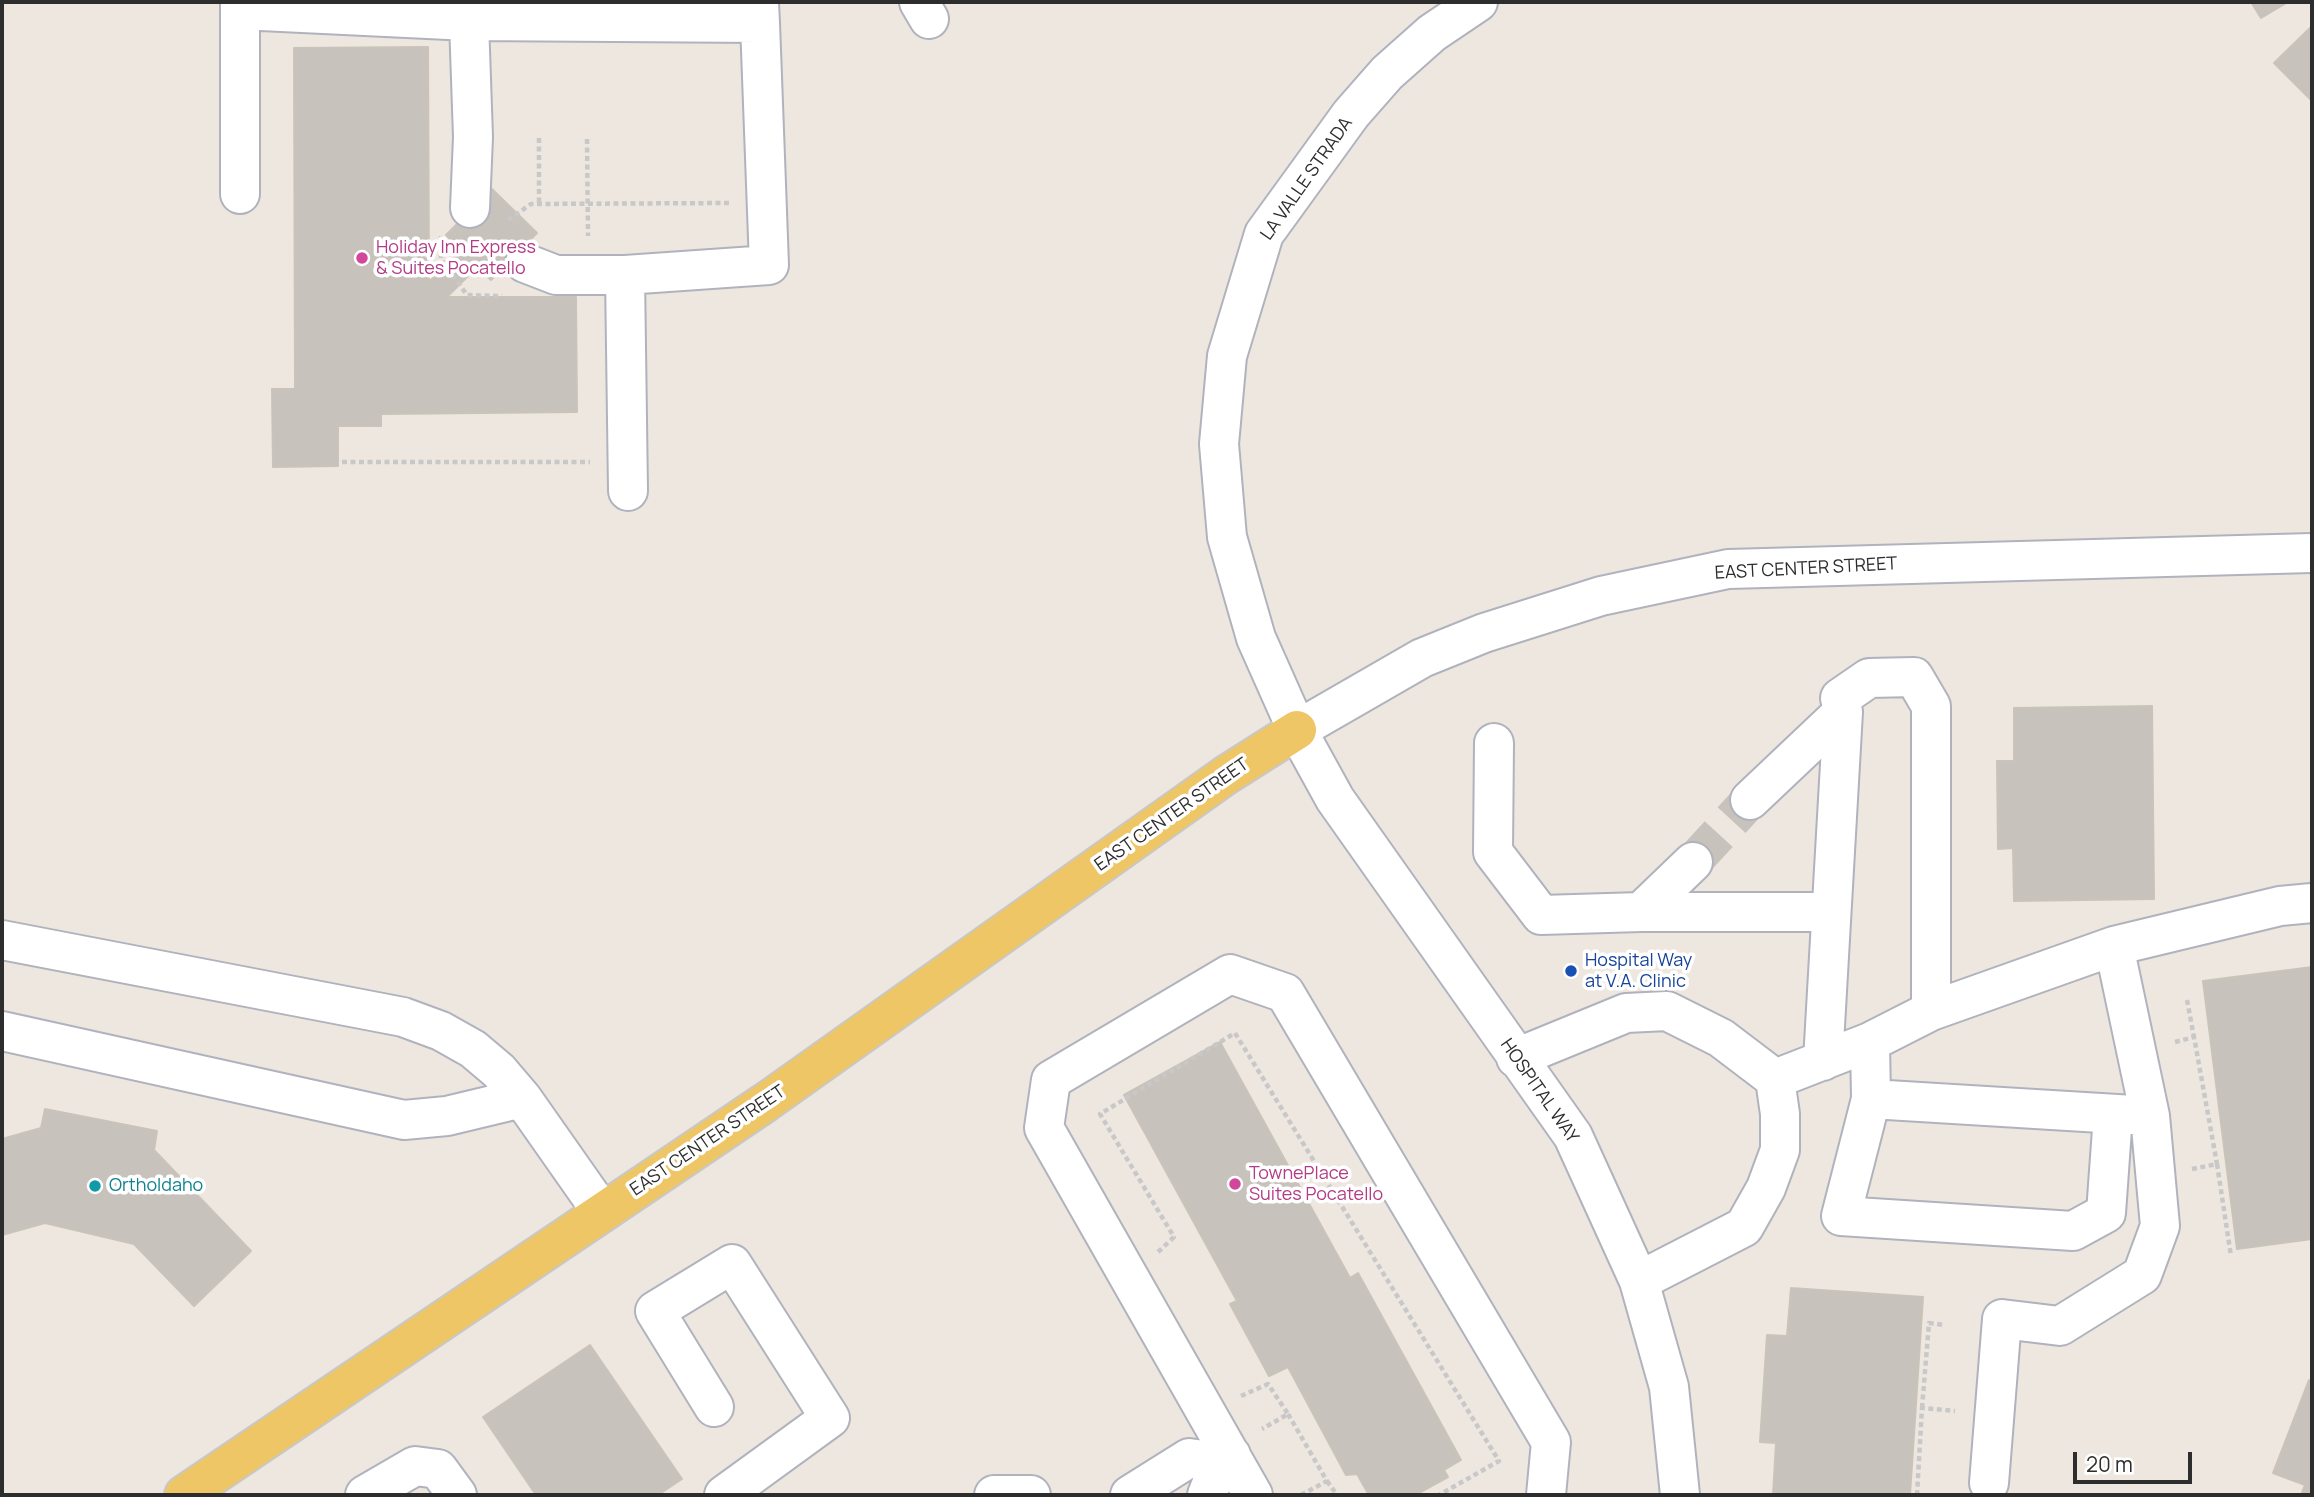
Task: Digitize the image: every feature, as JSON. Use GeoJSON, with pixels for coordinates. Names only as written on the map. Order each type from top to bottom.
{"type":"FeatureCollection","features":[{"type":"Feature","properties":{"kind":"main road","name":"EAST CENTER STREET"},"geometry":{"type":"LineString","coordinates":[[184,1495],[766,1102],[1226,775],[1297,730]]}},
{"type":"Feature","properties":{"kind":"street","name":"LA VALLE STRADA"},"geometry":{"type":"LineString","coordinates":[[1297,730],[1256,638],[1227,537],[1219,444],[1227,356],[1264,234],[1351,114],[1387,73],[1432,33],[1478,2]]}},
{"type":"Feature","properties":{"kind":"street"},"geometry":{"type":"LineString","coordinates":[[240,194],[240,6],[470,21],[760,13],[769,265],[625,275],[556,275],[525,263]]}},
{"type":"Feature","properties":{"kind":"street"},"geometry":{"type":"LineString","coordinates":[[470,21],[473,137],[486,216]]}},
{"type":"Feature","properties":{"kind":"street"},"geometry":{"type":"LineString","coordinates":[[625,275],[628,491]]}},
{"type":"Feature","properties":{"kind":"street","name":"EAST CENTER STREET"},"geometry":{"type":"LineString","coordinates":[[1297,730],[1422,658],[1484,633],[1601,596],[1728,569],[2312,553]]}},
{"type":"Feature","properties":{"kind":"street"},"geometry":{"type":"LineString","coordinates":[[1823,1061],[1843,712],[1840,698],[1870,678],[1913,677],[1931,706],[1931,1011]]}},
{"type":"Feature","properties":{"kind":"street"},"geometry":{"type":"LineString","coordinates":[[1750,800],[1843,712]]}},
{"type":"Feature","properties":{"kind":"street","name":"HOSPITAL WAY"},"geometry":{"type":"LineString","coordinates":[[1297,730],[1335,799],[1573,1136],[1639,1281],[1668,1387],[1680,1495]]}},
{"type":"Feature","properties":{"kind":"street"},"geometry":{"type":"LineString","coordinates":[[1494,743],[1493,852],[1541,915],[1830,912]]}},
{"type":"Feature","properties":{"kind":"street"},"geometry":{"type":"LineString","coordinates":[[1641,912],[1693,862]]}},
{"type":"Feature","properties":{"kind":"street"},"geometry":{"type":"LineString","coordinates":[[1775,1079],[1870,1042],[1931,1011],[2113,946],[2280,906],[2312,903]]}},
{"type":"Feature","properties":{"kind":"street"},"geometry":{"type":"LineString","coordinates":[[2,940],[402,1017],[441,1031],[473,1049],[499,1071],[522,1098],[601,1212]]}},
{"type":"Feature","properties":{"kind":"street"},"geometry":{"type":"LineString","coordinates":[[1989,1483],[2001,1319],[2060,1326],[2142,1275],[2160,1226],[2131,1115],[2113,946]]}},
{"type":"Feature","properties":{"kind":"street"},"geometry":{"type":"LineString","coordinates":[[1219,1471],[1044,1128],[1051,1080],[1230,974],[1285,993],[1551,1442],[1546,1495]]}},
{"type":"Feature","properties":{"kind":"street"},"geometry":{"type":"LineString","coordinates":[[1516,1058],[1626,1013],[1667,1011],[1721,1038],[1775,1079],[1780,1114],[1780,1150],[1766,1188],[1744,1227],[1639,1281]]}},
{"type":"Feature","properties":{"kind":"street"},"geometry":{"type":"LineString","coordinates":[[2,1031],[404,1120],[447,1116],[522,1098]]}},
{"type":"Feature","properties":{"kind":"street"},"geometry":{"type":"LineString","coordinates":[[1870,1042],[1871,1099],[1841,1216],[2073,1231],[2106,1213],[2131,1115]]}},
{"type":"Feature","properties":{"kind":"street"},"geometry":{"type":"LineString","coordinates":[[1871,1099],[2131,1115]]}},
{"type":"Feature","properties":{"kind":"street"},"geometry":{"type":"LineString","coordinates":[[715,1407],[655,1311],[732,1264],[830,1418],[724,1495]]}},
{"type":"Feature","properties":{"kind":"street"},"geometry":{"type":"LineString","coordinates":[[1130,1495],[1189,1458],[1219,1471],[1254,1495]]}},
{"type":"Feature","properties":{"kind":"street"},"geometry":{"type":"LineString","coordinates":[[365,1495],[415,1465],[447,1482]]}},
{"type":"Feature","properties":{"kind":"street"},"geometry":{"type":"LineString","coordinates":[[398,1495],[447,1482]]}},
{"type":"Feature","properties":{"kind":"street"},"geometry":{"type":"LineString","coordinates":[[994,1495],[1031,1495]]}},
{"type":"Feature","properties":{"kind":"path"},"geometry":{"type":"LineString","coordinates":[[539,138],[539,204]]}},
{"type":"Feature","properties":{"kind":"path"},"geometry":{"type":"LineString","coordinates":[[587,139],[588,214]]}},
{"type":"Feature","properties":{"kind":"path"},"geometry":{"type":"LineString","coordinates":[[486,216],[531,204],[741,203]]}},
{"type":"Feature","properties":{"kind":"path"},"geometry":{"type":"LineString","coordinates":[[441,232],[441,259],[467,295],[506,296]]}},
{"type":"Feature","properties":{"kind":"path"},"geometry":{"type":"LineString","coordinates":[[342,462],[595,461]]}},
{"type":"Feature","properties":{"kind":"path"},"geometry":{"type":"LineString","coordinates":[[2187,1000],[2231,1256]]}},
{"type":"Feature","properties":{"kind":"path"},"geometry":{"type":"LineString","coordinates":[[1151,1257],[1174,1237],[1100,1114],[1235,1033],[1499,1461],[1439,1495]]}},
{"type":"Feature","properties":{"kind":"path"},"geometry":{"type":"LineString","coordinates":[[2183,1041],[2194,1037]]}},
{"type":"Feature","properties":{"kind":"path"},"geometry":{"type":"LineString","coordinates":[[2207,1167],[2217,1164]]}},
{"type":"Feature","properties":{"kind":"path"},"geometry":{"type":"LineString","coordinates":[[1917,1495],[1929,1323],[1944,1325]]}},
{"type":"Feature","properties":{"kind":"path"},"geometry":{"type":"LineString","coordinates":[[1236,1399],[1268,1384],[1337,1495]]}},
{"type":"Feature","properties":{"kind":"path"},"geometry":{"type":"LineString","coordinates":[[1922,1408],[1929,1409]]}},
{"type":"Feature","properties":{"kind":"path"},"geometry":{"type":"LineString","coordinates":[[1280,1418],[1288,1414]]}},
{"type":"Feature","properties":{"kind":"path"},"geometry":{"type":"LineString","coordinates":[[1301,1495],[1327,1481]]}},
{"type":"Feature","properties":{"kind":"building"},"geometry":{"type":"Polygon","coordinates":[[[2251,2],[2288,2],[2261,18],[2251,2]]]}},
{"type":"Feature","properties":{"kind":"building"},"geometry":{"type":"Polygon","coordinates":[[[2312,26],[2312,101],[2274,63],[2312,26]]]}},
{"type":"Feature","properties":{"kind":"building","name":"Holiday Inn Express & Suites Pocatello"},"geometry":{"type":"Polygon","coordinates":[[[428,47],[429,282],[461,250],[446,235],[492,189],[537,233],[491,280],[477,267],[447,297],[576,297],[577,412],[381,414],[381,426],[338,426],[338,466],[273,467],[272,389],[295,389],[294,48],[428,47]]]}},
{"type":"Feature","properties":{"kind":"building"},"geometry":{"type":"Polygon","coordinates":[[[2152,706],[2154,899],[2014,901],[2013,848],[1998,849],[1997,761],[2014,761],[2014,708],[2152,706]]]}},
{"type":"Feature","properties":{"kind":"building"},"geometry":{"type":"Polygon","coordinates":[[[2312,967],[2312,1239],[2237,1249],[2203,981],[2312,967]]]}},
{"type":"Feature","properties":{"kind":"building","name":"TownePlace Suites Pocatello"},"geometry":{"type":"Polygon","coordinates":[[[1220,1042],[1350,1278],[1358,1273],[1461,1460],[1444,1470],[1448,1477],[1415,1495],[1369,1495],[1357,1474],[1346,1475],[1288,1367],[1269,1376],[1230,1304],[1237,1301],[1124,1095],[1220,1042]]]}},
{"type":"Feature","properties":{"kind":"building","name":"OrthoIdaho"},"geometry":{"type":"Polygon","coordinates":[[[45,1109],[157,1131],[154,1150],[251,1251],[194,1306],[134,1244],[45,1223],[2,1235],[2,1139],[41,1128],[45,1109]]]}},
{"type":"Feature","properties":{"kind":"building"},"geometry":{"type":"Polygon","coordinates":[[[1791,1288],[1923,1297],[1910,1495],[1773,1495],[1776,1443],[1760,1442],[1767,1335],[1787,1336],[1791,1288]]]}},
{"type":"Feature","properties":{"kind":"building"},"geometry":{"type":"Polygon","coordinates":[[[590,1345],[682,1479],[658,1495],[536,1495],[483,1417],[590,1345]]]}},
{"type":"Feature","properties":{"kind":"building"},"geometry":{"type":"Polygon","coordinates":[[[2309,1380],[2312,1381],[2312,1495],[2301,1495],[2305,1485],[2273,1473],[2309,1380]]]}},
{"type":"Feature","properties":{"kind":"tunnel"},"geometry":{"type":"LineString","coordinates":[[470,208],[525,263]]}},
{"type":"Feature","properties":{"kind":"tunnel"},"geometry":{"type":"LineString","coordinates":[[1693,862],[1750,800]]}},
{"type":"Feature","properties":{"kind":"place","name":"Holiday Inn Express & Suites Pocatello"},"geometry":{"type":"Point","coordinates":[362,258]}},
{"type":"Feature","properties":{"kind":"place","name":"Hospital Way at V.A. Clinic"},"geometry":{"type":"Point","coordinates":[1571,971]}},
{"type":"Feature","properties":{"kind":"place","name":"TownePlace Suites Pocatello"},"geometry":{"type":"Point","coordinates":[1235,1184]}},
{"type":"Feature","properties":{"kind":"place","name":"OrthoIdaho"},"geometry":{"type":"Point","coordinates":[95,1186]}}]}
